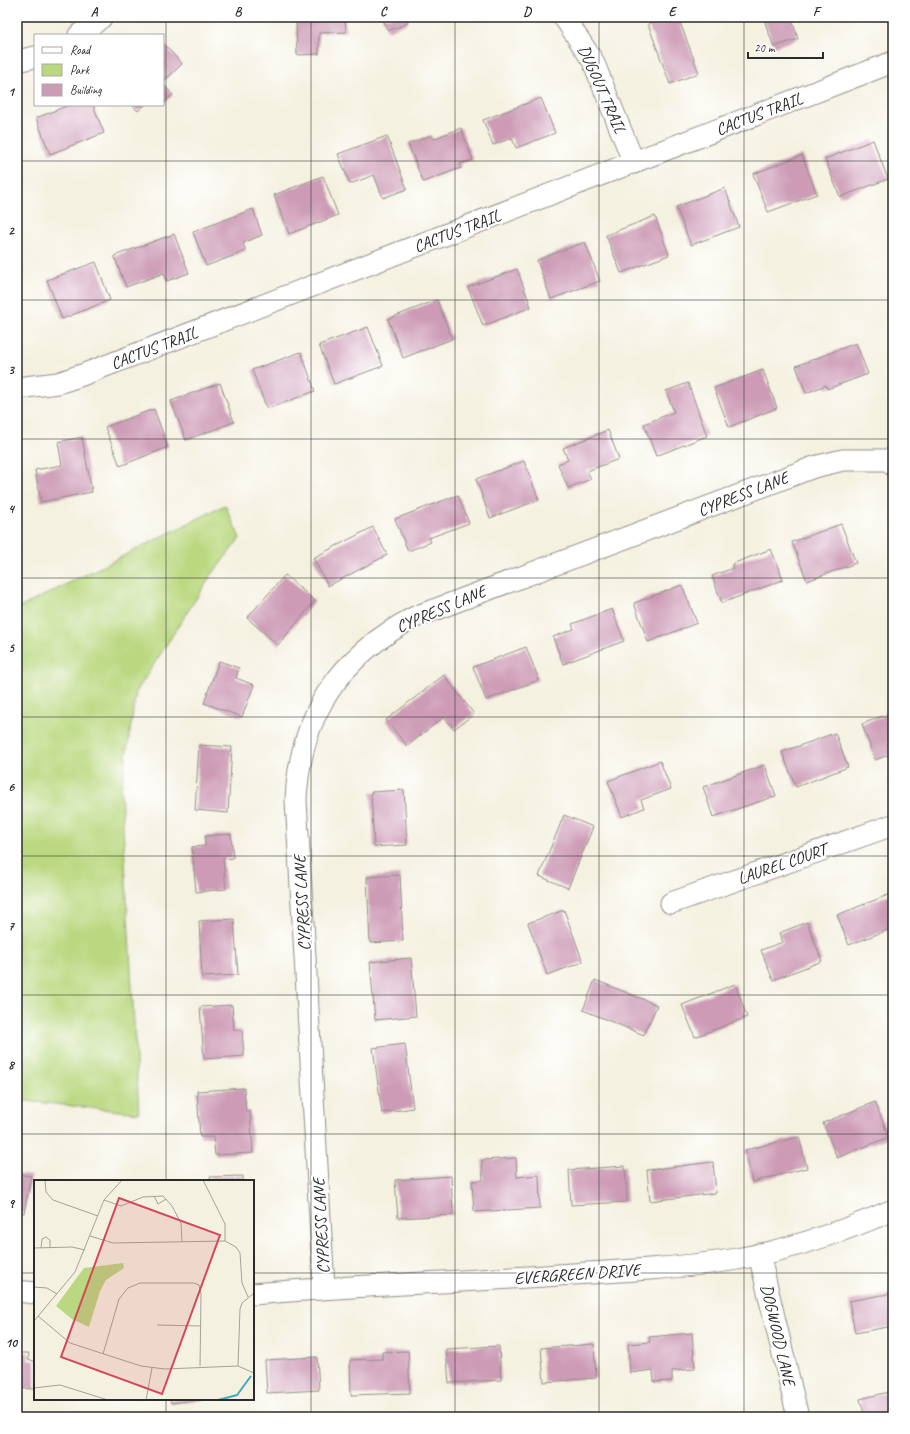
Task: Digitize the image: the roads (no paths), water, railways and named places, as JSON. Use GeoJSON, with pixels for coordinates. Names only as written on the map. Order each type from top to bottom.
{"type":"FeatureCollection","features":[{"type":"Feature","properties":{"kind":"street"},"geometry":{"type":"LineString","coordinates":[[81,34],[102,17]]}},
{"type":"Feature","properties":{"kind":"street","name":"DUGOUT TRAIL"},"geometry":{"type":"LineString","coordinates":[[564,17],[593,61],[634,163]]}},
{"type":"Feature","properties":{"kind":"street"},"geometry":{"type":"LineString","coordinates":[[17,61],[34,57]]}},
{"type":"Feature","properties":{"kind":"street","name":"CACTUS TRAIL"},"geometry":{"type":"LineString","coordinates":[[17,388],[58,383],[82,376],[893,62]]}},
{"type":"Feature","properties":{"kind":"street","name":"CYPRESS LANE"},"geometry":{"type":"LineString","coordinates":[[324,1288],[296,800],[298,774],[304,744],[315,716],[333,686],[350,663],[390,630],[415,617],[814,467],[843,460],[889,460],[893,464]]}},
{"type":"Feature","properties":{"kind":"street","name":"LAUREL COURT"},"geometry":{"type":"LineString","coordinates":[[671,903],[893,825]]}},
{"type":"Feature","properties":{"kind":"street","name":"EVERGREEN DRIVE"},"geometry":{"type":"LineString","coordinates":[[254,1294],[324,1288],[527,1278],[658,1268],[731,1260],[817,1238],[862,1223],[893,1210]]}},
{"type":"Feature","properties":{"kind":"street","name":"DOGWOOD LANE"},"geometry":{"type":"LineString","coordinates":[[759,1254],[798,1417]]}},
{"type":"Feature","properties":{"kind":"street"},"geometry":{"type":"LineString","coordinates":[[17,1290],[34,1293]]}}]}
